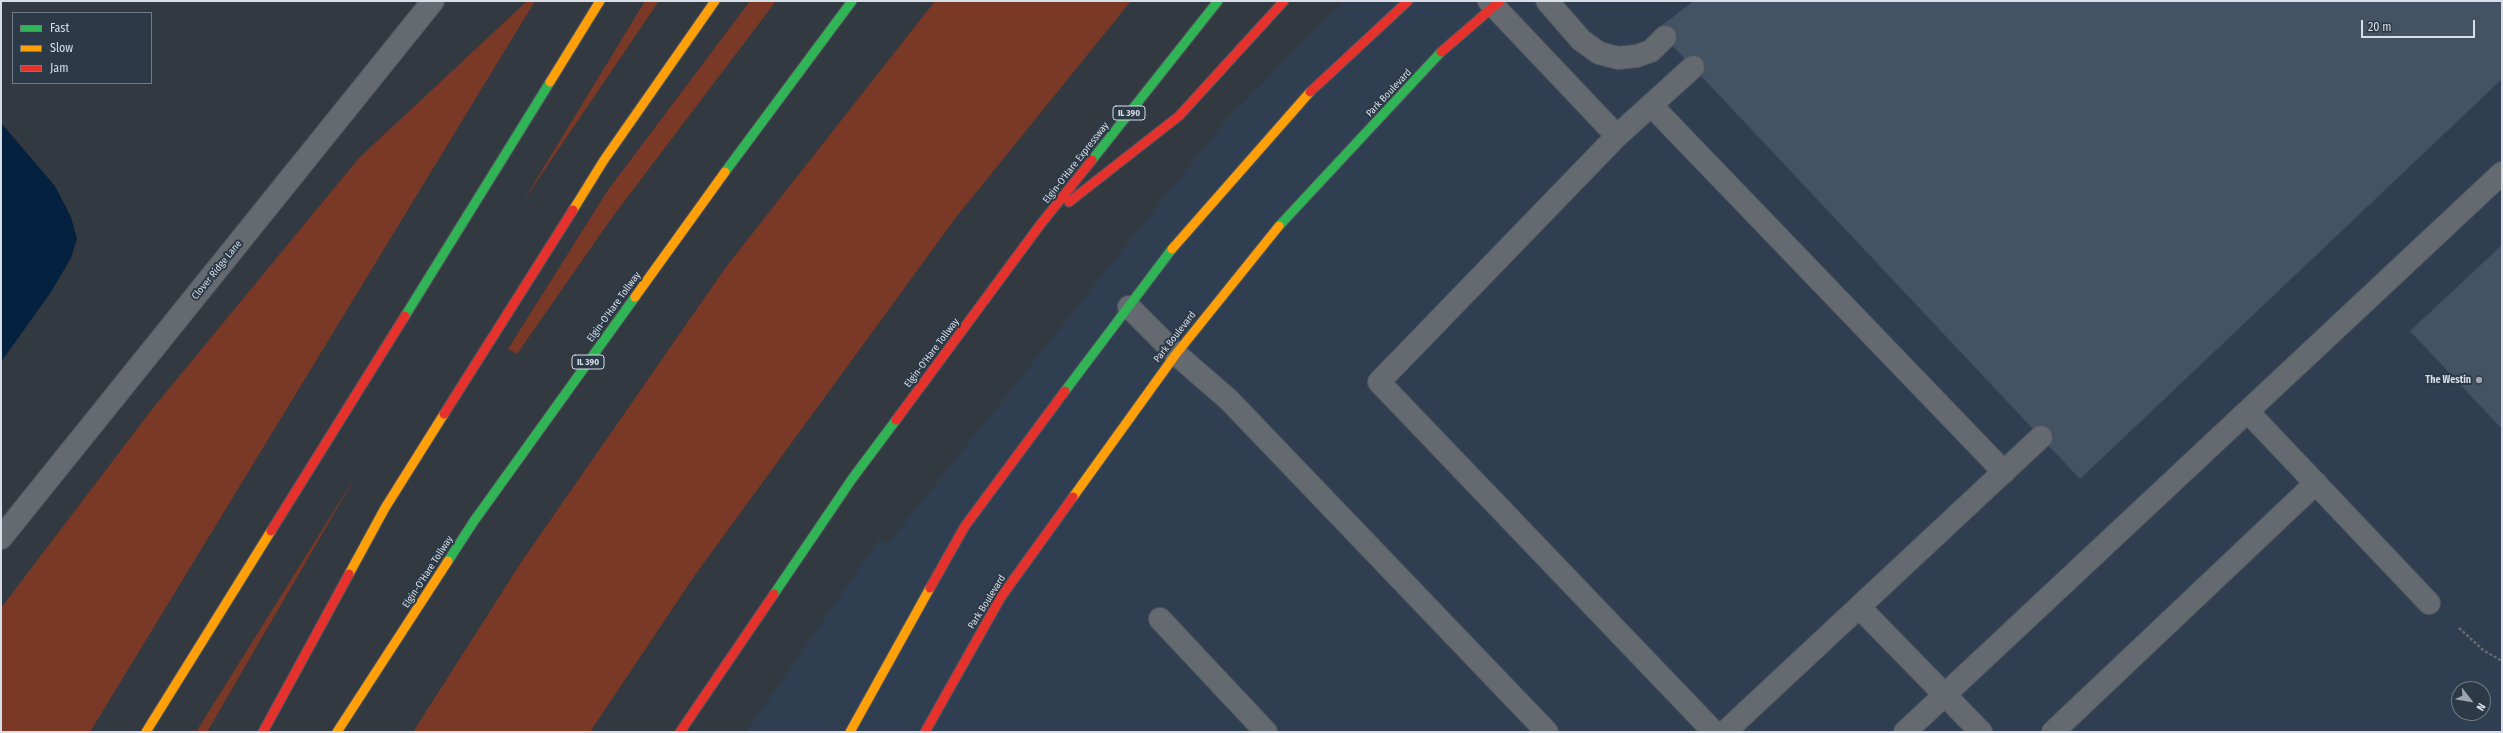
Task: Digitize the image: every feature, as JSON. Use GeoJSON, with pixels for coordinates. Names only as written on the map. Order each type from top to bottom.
{"type":"FeatureCollection","features":[{"type":"Feature","properties":{"kind":"main road"},"geometry":{"type":"LineString","coordinates":[[146,732],[600,1]]}},
{"type":"Feature","properties":{"kind":"main road"},"geometry":{"type":"LineString","coordinates":[[263,732],[385,508],[604,160],[715,1]]}},
{"type":"Feature","properties":{"kind":"main road","name":"Elgin-O'Hare Tollway"},"geometry":{"type":"LineString","coordinates":[[337,732],[474,521],[724,173],[852,1]]}},
{"type":"Feature","properties":{"kind":"main road","name":"Elgin-O'Hare Expressway"},"geometry":{"type":"LineString","coordinates":[[1040,225],[1218,1]]}},
{"type":"Feature","properties":{"kind":"main road"},"geometry":{"type":"LineString","coordinates":[[1040,225],[1179,116],[1284,1]]}},
{"type":"Feature","properties":{"kind":"main road"},"geometry":{"type":"LineString","coordinates":[[850,732],[965,526],[1183,235],[1309,94],[1408,1]]}},
{"type":"Feature","properties":{"kind":"main road","name":"Park Boulevard"},"geometry":{"type":"LineString","coordinates":[[925,732],[1001,597],[1176,354],[1288,214],[1443,50],[1494,3]]}},
{"type":"Feature","properties":{"kind":"main road","name":"Elgin-O'Hare Tollway"},"geometry":{"type":"LineString","coordinates":[[680,732],[852,479],[1040,225]]}},
{"type":"Feature","properties":{"kind":"street","name":"Clover Ridge Lane"},"geometry":{"type":"LineString","coordinates":[[1,538],[433,1]]}},
{"type":"Feature","properties":{"kind":"street"},"geometry":{"type":"LineString","coordinates":[[1547,1],[1581,40],[1599,53],[1618,58],[1637,56],[1651,50],[1665,37]]}},
{"type":"Feature","properties":{"kind":"street"},"geometry":{"type":"LineString","coordinates":[[1494,3],[1617,136]]}},
{"type":"Feature","properties":{"kind":"street"},"geometry":{"type":"LineString","coordinates":[[1694,68],[1617,136],[1379,382],[1714,732]]}},
{"type":"Feature","properties":{"kind":"street"},"geometry":{"type":"LineString","coordinates":[[1651,106],[2004,472]]}},
{"type":"Feature","properties":{"kind":"street"},"geometry":{"type":"LineString","coordinates":[[1905,732],[2502,173]]}},
{"type":"Feature","properties":{"kind":"street"},"geometry":{"type":"LineString","coordinates":[[1129,307],[1176,354],[1229,400],[1547,732]]}},
{"type":"Feature","properties":{"kind":"street"},"geometry":{"type":"LineString","coordinates":[[2248,412],[2429,604]]}},
{"type":"Feature","properties":{"kind":"street"},"geometry":{"type":"LineString","coordinates":[[1725,732],[2041,437]]}},
{"type":"Feature","properties":{"kind":"street"},"geometry":{"type":"LineString","coordinates":[[2053,732],[2316,483]]}},
{"type":"Feature","properties":{"kind":"street"},"geometry":{"type":"LineString","coordinates":[[1859,607],[1981,732]]}},
{"type":"Feature","properties":{"kind":"street"},"geometry":{"type":"LineString","coordinates":[[1160,619],[1266,732]]}},
{"type":"Feature","properties":{"kind":"path"},"geometry":{"type":"LineString","coordinates":[[2459,628],[2482,650],[2502,661]]}},
{"type":"Feature","properties":{"kind":"shaded area"},"geometry":{"type":"Polygon","coordinates":[[[527,1],[535,1],[90,732],[1,732],[1,608],[153,408],[359,158],[527,1]]]}},
{"type":"Feature","properties":{"kind":"shaded area"},"geometry":{"type":"Polygon","coordinates":[[[645,1],[659,1],[522,203],[645,1]]]}},
{"type":"Feature","properties":{"kind":"shaded area"},"geometry":{"type":"Polygon","coordinates":[[[750,1],[776,1],[611,219],[517,354],[508,349],[608,190],[750,1]]]}},
{"type":"Feature","properties":{"kind":"shaded area"},"geometry":{"type":"Polygon","coordinates":[[[935,1],[1131,1],[957,216],[695,575],[590,732],[413,732],[522,561],[726,267],[935,1]]]}},
{"type":"Feature","properties":{"kind":"shaded area"},"geometry":{"type":"Polygon","coordinates":[[[1344,1],[2502,1],[2502,732],[746,732],[879,540],[888,544],[1227,119],[1344,1]]]}},
{"type":"Feature","properties":{"kind":"shaded area"},"geometry":{"type":"Polygon","coordinates":[[[357,474],[207,732],[196,732],[357,474]]]}},
{"type":"Feature","properties":{"kind":"water"},"geometry":{"type":"Polygon","coordinates":[[[1,123],[55,186],[71,217],[77,239],[71,258],[51,292],[1,362],[1,123]]]}},
{"type":"Feature","properties":{"kind":"building"},"geometry":{"type":"Polygon","coordinates":[[[1694,1],[2502,1],[2502,79],[2080,479],[1657,29],[1694,1]]]}},
{"type":"Feature","properties":{"kind":"building","name":"The Westin"},"geometry":{"type":"Polygon","coordinates":[[[2502,245],[2502,429],[2410,331],[2502,245]]]}},
{"type":"Feature","properties":{"kind":"traffic: fast"},"geometry":{"type":"LineString","coordinates":[[725,172],[852,1]]}},
{"type":"Feature","properties":{"kind":"traffic: fast"},"geometry":{"type":"LineString","coordinates":[[1092,160],[1218,1]]}},
{"type":"Feature","properties":{"kind":"traffic: fast"},"geometry":{"type":"LineString","coordinates":[[1279,226],[1441,52]]}},
{"type":"Feature","properties":{"kind":"traffic: fast"},"geometry":{"type":"LineString","coordinates":[[405,316],[550,82]]}},
{"type":"Feature","properties":{"kind":"traffic: fast"},"geometry":{"type":"LineString","coordinates":[[1065,391],[1172,249]]}},
{"type":"Feature","properties":{"kind":"traffic: fast"},"geometry":{"type":"LineString","coordinates":[[448,561],[474,521],[635,297]]}},
{"type":"Feature","properties":{"kind":"traffic: fast"},"geometry":{"type":"LineString","coordinates":[[774,594],[852,479],[896,420]]}},
{"type":"Feature","properties":{"kind":"traffic: slow"},"geometry":{"type":"LineString","coordinates":[[550,82],[600,1]]}},
{"type":"Feature","properties":{"kind":"traffic: slow"},"geometry":{"type":"LineString","coordinates":[[573,210],[604,160],[715,1]]}},
{"type":"Feature","properties":{"kind":"traffic: slow"},"geometry":{"type":"LineString","coordinates":[[1172,249],[1310,92]]}},
{"type":"Feature","properties":{"kind":"traffic: slow"},"geometry":{"type":"LineString","coordinates":[[635,297],[725,172]]}},
{"type":"Feature","properties":{"kind":"traffic: slow"},"geometry":{"type":"LineString","coordinates":[[1073,497],[1176,354],[1279,226]]}},
{"type":"Feature","properties":{"kind":"traffic: slow"},"geometry":{"type":"LineString","coordinates":[[349,574],[385,508],[444,414]]}},
{"type":"Feature","properties":{"kind":"traffic: slow"},"geometry":{"type":"LineString","coordinates":[[146,732],[271,531]]}},
{"type":"Feature","properties":{"kind":"traffic: slow"},"geometry":{"type":"LineString","coordinates":[[337,732],[448,561]]}},
{"type":"Feature","properties":{"kind":"traffic: slow"},"geometry":{"type":"LineString","coordinates":[[850,732],[930,588]]}},
{"type":"Feature","properties":{"kind":"traffic: jam"},"geometry":{"type":"LineString","coordinates":[[1069,202],[1179,116],[1284,1]]}},
{"type":"Feature","properties":{"kind":"traffic: jam"},"geometry":{"type":"LineString","coordinates":[[1310,92],[1408,1]]}},
{"type":"Feature","properties":{"kind":"traffic: jam"},"geometry":{"type":"LineString","coordinates":[[1441,52],[1500,1]]}},
{"type":"Feature","properties":{"kind":"traffic: jam"},"geometry":{"type":"LineString","coordinates":[[896,420],[1040,225],[1092,160]]}},
{"type":"Feature","properties":{"kind":"traffic: jam"},"geometry":{"type":"LineString","coordinates":[[444,414],[573,210]]}},
{"type":"Feature","properties":{"kind":"traffic: jam"},"geometry":{"type":"LineString","coordinates":[[271,531],[405,316]]}},
{"type":"Feature","properties":{"kind":"traffic: jam"},"geometry":{"type":"LineString","coordinates":[[930,588],[965,526],[1065,391]]}},
{"type":"Feature","properties":{"kind":"traffic: jam"},"geometry":{"type":"LineString","coordinates":[[925,732],[1001,597],[1073,497]]}},
{"type":"Feature","properties":{"kind":"traffic: jam"},"geometry":{"type":"LineString","coordinates":[[263,732],[349,574]]}},
{"type":"Feature","properties":{"kind":"traffic: jam"},"geometry":{"type":"LineString","coordinates":[[680,732],[774,594]]}},
{"type":"Feature","properties":{"kind":"place","name":"The Westin"},"geometry":{"type":"Point","coordinates":[2479,380]}}]}
